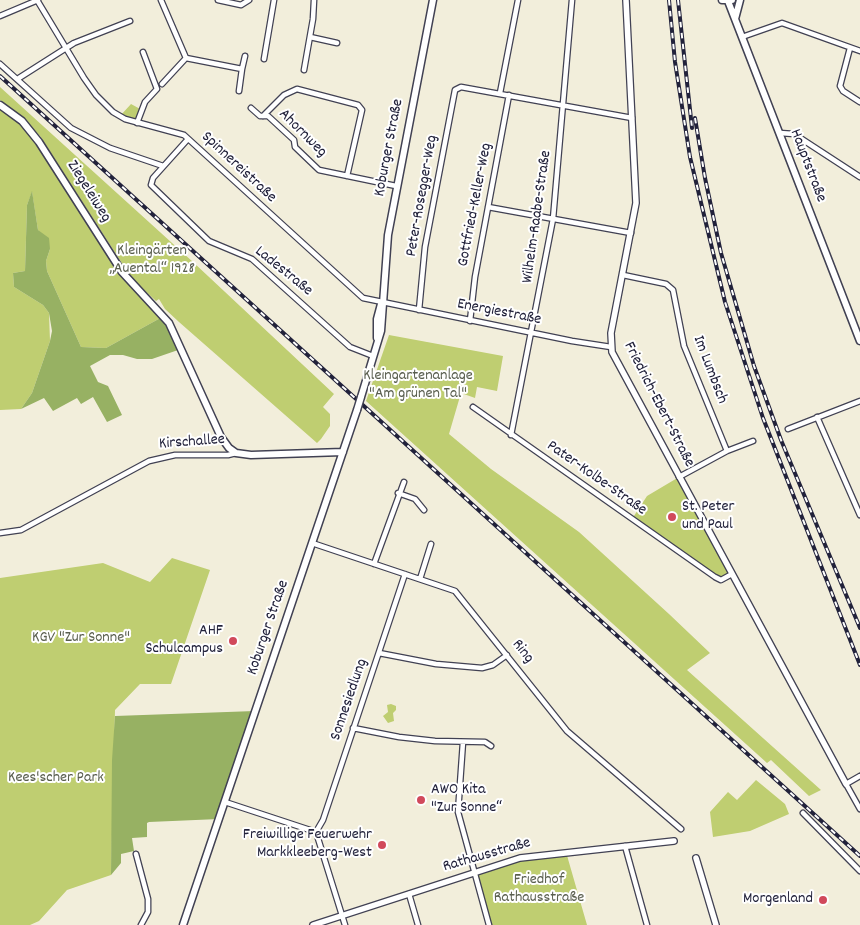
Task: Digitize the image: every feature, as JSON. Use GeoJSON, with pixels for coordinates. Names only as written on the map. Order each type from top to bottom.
{"type":"FeatureCollection","features":[{"type":"Feature","properties":{"kind":"main road","name":"Koburger Straße"},"geometry":{"type":"LineString","coordinates":[[183,925],[357,410],[378,338],[377,319],[382,303],[386,250],[396,186],[433,0]]}},
{"type":"Feature","properties":{"kind":"main road"},"geometry":{"type":"LineString","coordinates":[[722,0],[732,0]]}},
{"type":"Feature","properties":{"kind":"main road","name":"Hauptstraße"},"geometry":{"type":"LineString","coordinates":[[728,0],[860,341]]}},
{"type":"Feature","properties":{"kind":"main road"},"geometry":{"type":"LineString","coordinates":[[735,20],[740,0]]}},
{"type":"Feature","properties":{"kind":"main road","name":"Ziegeleiweg"},"geometry":{"type":"LineString","coordinates":[[0,105],[22,122],[39,142],[122,272],[169,323],[221,437],[229,448],[236,453]]}},
{"type":"Feature","properties":{"kind":"main road","name":"Kirschallee"},"geometry":{"type":"LineString","coordinates":[[236,453],[259,455],[328,450],[343,452]]}},
{"type":"Feature","properties":{"kind":"street"},"geometry":{"type":"LineString","coordinates":[[0,16],[37,0],[96,96],[113,112],[125,120],[179,132],[188,139]]}},
{"type":"Feature","properties":{"kind":"street"},"geometry":{"type":"LineString","coordinates":[[161,0],[186,58]]}},
{"type":"Feature","properties":{"kind":"street"},"geometry":{"type":"LineString","coordinates":[[218,0],[241,5],[249,0]]}},
{"type":"Feature","properties":{"kind":"street"},"geometry":{"type":"LineString","coordinates":[[264,60],[274,0]]}},
{"type":"Feature","properties":{"kind":"street"},"geometry":{"type":"LineString","coordinates":[[304,70],[314,0]]}},
{"type":"Feature","properties":{"kind":"street"},"geometry":{"type":"LineString","coordinates":[[518,0],[500,93],[632,118]]}},
{"type":"Feature","properties":{"kind":"street","name":"Wilhelm-Raabe-Straße"},"geometry":{"type":"LineString","coordinates":[[511,436],[553,219],[565,105],[572,0]]}},
{"type":"Feature","properties":{"kind":"street","name":"Friedrich-Ebert-Straße"},"geometry":{"type":"LineString","coordinates":[[626,0],[636,196],[611,347],[614,358],[846,784]]}},
{"type":"Feature","properties":{"kind":"street"},"geometry":{"type":"LineString","coordinates":[[19,78],[66,47],[130,21]]}},
{"type":"Feature","properties":{"kind":"street"},"geometry":{"type":"LineString","coordinates":[[742,37],[782,23],[860,51]]}},
{"type":"Feature","properties":{"kind":"street"},"geometry":{"type":"LineString","coordinates":[[310,38],[337,43]]}},
{"type":"Feature","properties":{"kind":"street"},"geometry":{"type":"LineString","coordinates":[[850,48],[840,86],[843,91],[860,102]]}},
{"type":"Feature","properties":{"kind":"street"},"geometry":{"type":"LineString","coordinates":[[137,123],[145,102],[157,89],[143,52]]}},
{"type":"Feature","properties":{"kind":"street"},"geometry":{"type":"LineString","coordinates":[[239,91],[245,56]]}},
{"type":"Feature","properties":{"kind":"street"},"geometry":{"type":"LineString","coordinates":[[186,58],[242,69]]}},
{"type":"Feature","properties":{"kind":"street"},"geometry":{"type":"LineString","coordinates":[[162,84],[186,58]]}},
{"type":"Feature","properties":{"kind":"street"},"geometry":{"type":"LineString","coordinates":[[0,64],[19,78],[71,128],[110,148],[163,166]]}},
{"type":"Feature","properties":{"kind":"street","name":"Peter-Rosegger-Weg"},"geometry":{"type":"LineString","coordinates":[[419,310],[425,247],[457,88],[500,93]]}},
{"type":"Feature","properties":{"kind":"street"},"geometry":{"type":"LineString","coordinates":[[263,116],[284,94],[297,89],[358,105],[362,110],[347,176]]}},
{"type":"Feature","properties":{"kind":"street","name":"Gottfried-Keller-Weg"},"geometry":{"type":"LineString","coordinates":[[470,321],[475,276],[509,95]]}},
{"type":"Feature","properties":{"kind":"street","name":"Ahornweg"},"geometry":{"type":"LineString","coordinates":[[251,108],[263,116],[268,116],[294,140],[295,147],[319,170],[396,186]]}},
{"type":"Feature","properties":{"kind":"street"},"geometry":{"type":"LineString","coordinates":[[780,133],[794,134],[860,176]]}},
{"type":"Feature","properties":{"kind":"street","name":"Spinnereistraße"},"geometry":{"type":"LineString","coordinates":[[163,166],[188,139],[357,294],[382,303]]}},
{"type":"Feature","properties":{"kind":"street","name":"Ladestraße"},"geometry":{"type":"LineString","coordinates":[[163,166],[151,181],[151,185],[189,223],[209,241],[252,258],[350,346],[373,356]]}},
{"type":"Feature","properties":{"kind":"street"},"geometry":{"type":"LineString","coordinates":[[488,207],[631,233]]}},
{"type":"Feature","properties":{"kind":"street","name":"Im Lumbsch"},"geometry":{"type":"LineString","coordinates":[[623,275],[666,284],[673,290],[684,346],[727,451]]}},
{"type":"Feature","properties":{"kind":"street","name":"Energiestraße"},"geometry":{"type":"LineString","coordinates":[[382,303],[611,347]]}},
{"type":"Feature","properties":{"kind":"street"},"geometry":{"type":"LineString","coordinates":[[788,429],[860,401]]}},
{"type":"Feature","properties":{"kind":"street","name":"Pater-Kolbe-Straße"},"geometry":{"type":"LineString","coordinates":[[472,407],[716,578],[722,580],[732,574]]}},
{"type":"Feature","properties":{"kind":"street"},"geometry":{"type":"LineString","coordinates":[[817,417],[860,515]]}},
{"type":"Feature","properties":{"kind":"street"},"geometry":{"type":"LineString","coordinates":[[679,477],[727,451],[753,441]]}},
{"type":"Feature","properties":{"kind":"street","name":"Kirschallee"},"geometry":{"type":"LineString","coordinates":[[0,533],[21,530],[149,460],[175,455],[228,455],[236,453]]}},
{"type":"Feature","properties":{"kind":"street"},"geometry":{"type":"LineString","coordinates":[[374,564],[398,493],[404,482]]}},
{"type":"Feature","properties":{"kind":"street"},"geometry":{"type":"LineString","coordinates":[[398,493],[415,498],[424,510]]}},
{"type":"Feature","properties":{"kind":"street","name":"Ring"},"geometry":{"type":"LineString","coordinates":[[312,543],[456,591],[567,731],[681,829]]}},
{"type":"Feature","properties":{"kind":"street"},"geometry":{"type":"LineString","coordinates":[[420,579],[432,544]]}},
{"type":"Feature","properties":{"kind":"street","name":"Sonnesiedlung"},"geometry":{"type":"LineString","coordinates":[[316,832],[323,820],[405,574]]}},
{"type":"Feature","properties":{"kind":"street"},"geometry":{"type":"LineString","coordinates":[[379,653],[436,664],[482,668],[493,665],[507,655]]}},
{"type":"Feature","properties":{"kind":"street"},"geometry":{"type":"LineString","coordinates":[[353,728],[399,737],[485,742],[491,746]]}},
{"type":"Feature","properties":{"kind":"street"},"geometry":{"type":"LineString","coordinates":[[463,742],[457,808],[489,925]]}},
{"type":"Feature","properties":{"kind":"street"},"geometry":{"type":"LineString","coordinates":[[860,776],[846,784],[860,809]]}},
{"type":"Feature","properties":{"kind":"street"},"geometry":{"type":"LineString","coordinates":[[225,802],[316,832],[344,925]]}},
{"type":"Feature","properties":{"kind":"street"},"geometry":{"type":"LineString","coordinates":[[803,813],[860,871]]}},
{"type":"Feature","properties":{"kind":"street","name":"Rathausstraße"},"geometry":{"type":"LineString","coordinates":[[313,925],[534,855],[674,841]]}},
{"type":"Feature","properties":{"kind":"street"},"geometry":{"type":"LineString","coordinates":[[625,846],[646,925]]}},
{"type":"Feature","properties":{"kind":"street"},"geometry":{"type":"LineString","coordinates":[[136,854],[148,899],[148,912],[141,925]]}},
{"type":"Feature","properties":{"kind":"street"},"geometry":{"type":"LineString","coordinates":[[696,858],[716,925]]}},
{"type":"Feature","properties":{"kind":"street"},"geometry":{"type":"LineString","coordinates":[[409,894],[418,925]]}},
{"type":"Feature","properties":{"kind":"green space","name":"Kleingärten „Auental“ 1928"},"geometry":{"type":"Polygon","coordinates":[[[0,87],[193,262],[334,394],[323,407],[330,414],[330,426],[317,443],[179,322],[165,309],[159,299],[156,301],[132,279],[40,136],[22,117],[0,100],[0,87]]]}},
{"type":"Feature","properties":{"kind":"green space"},"geometry":{"type":"Polygon","coordinates":[[[131,104],[142,110],[137,123],[120,116],[131,104]]]}},
{"type":"Feature","properties":{"kind":"green space"},"geometry":{"type":"Polygon","coordinates":[[[0,105],[22,121],[122,272],[164,316],[106,348],[81,347],[47,271],[46,261],[50,249],[38,230],[32,192],[27,205],[25,271],[13,273],[14,287],[43,305],[49,313],[50,341],[32,393],[21,409],[0,410],[0,105]]]}},
{"type":"Feature","properties":{"kind":"green space"},"geometry":{"type":"Polygon","coordinates":[[[32,191],[38,230],[49,238],[50,249],[46,261],[47,271],[81,347],[106,348],[164,316],[181,349],[152,359],[110,355],[90,366],[98,382],[108,386],[122,415],[107,422],[93,397],[81,404],[77,398],[53,411],[44,398],[21,409],[32,393],[52,331],[49,313],[43,305],[14,287],[13,273],[25,271],[27,205],[32,191]]]}},
{"type":"Feature","properties":{"kind":"green space","name":"Kleingartenanlage \"Am grünen Tal\""},"geometry":{"type":"Polygon","coordinates":[[[389,335],[503,356],[497,391],[477,387],[475,398],[461,393],[449,434],[491,469],[579,532],[710,653],[687,670],[821,790],[809,796],[771,760],[767,763],[366,401],[389,335]]]}},
{"type":"Feature","properties":{"kind":"green space"},"geometry":{"type":"Polygon","coordinates":[[[679,477],[732,574],[721,580],[632,519],[647,496],[679,477]]]}},
{"type":"Feature","properties":{"kind":"green space"},"geometry":{"type":"Polygon","coordinates":[[[172,558],[210,570],[171,684],[140,684],[115,710],[111,875],[67,890],[39,921],[30,925],[0,925],[0,578],[103,563],[150,582],[172,558]]]}},
{"type":"Feature","properties":{"kind":"green space"},"geometry":{"type":"Polygon","coordinates":[[[387,705],[396,706],[396,710],[393,713],[394,721],[388,723],[383,716],[388,712],[387,705]]]}},
{"type":"Feature","properties":{"kind":"green space"},"geometry":{"type":"Polygon","coordinates":[[[255,711],[219,819],[147,823],[147,837],[132,838],[134,851],[121,854],[121,863],[111,875],[112,760],[115,716],[255,711]]]}},
{"type":"Feature","properties":{"kind":"green space"},"geometry":{"type":"Polygon","coordinates":[[[756,780],[785,804],[789,814],[750,831],[713,837],[710,812],[728,792],[737,800],[756,780]]]}},
{"type":"Feature","properties":{"kind":"green space","name":"Friedhof Rathausstraße"},"geometry":{"type":"Polygon","coordinates":[[[566,852],[587,925],[489,925],[474,873],[520,858],[566,852]]]}},
{"type":"Feature","properties":{"kind":"railway"},"geometry":{"type":"LineString","coordinates":[[669,0],[675,62],[690,157],[725,302],[763,418],[860,665]]}},
{"type":"Feature","properties":{"kind":"railway"},"geometry":{"type":"LineString","coordinates":[[678,0],[692,128]]}},
{"type":"Feature","properties":{"kind":"railway"},"geometry":{"type":"LineString","coordinates":[[0,76],[860,856]]}},
{"type":"Feature","properties":{"kind":"railway"},"geometry":{"type":"LineString","coordinates":[[695,118],[705,178],[721,253],[754,366],[781,440],[860,628]]}},
{"type":"Feature","properties":{"kind":"place","name":"St. Peter und Paul"},"geometry":{"type":"Point","coordinates":[672,517]}},
{"type":"Feature","properties":{"kind":"place","name":"AHF Schulcampus"},"geometry":{"type":"Point","coordinates":[233,641]}},
{"type":"Feature","properties":{"kind":"place","name":"AWO Kita \"Zur Sonne“"},"geometry":{"type":"Point","coordinates":[421,800]}},
{"type":"Feature","properties":{"kind":"place","name":"Freiwillige Feuerwehr Markkleeberg-West"},"geometry":{"type":"Point","coordinates":[382,845]}},
{"type":"Feature","properties":{"kind":"place","name":"Morgenland"},"geometry":{"type":"Point","coordinates":[823,900]}},
{"type":"Feature","properties":{"kind":"park label","name":"KGV \"Zur Sonne\""},"geometry":{"type":"Point","coordinates":[81,639]}},
{"type":"Feature","properties":{"kind":"park label","name":"Kees'scher Park"},"geometry":{"type":"Point","coordinates":[56,779]}}]}
